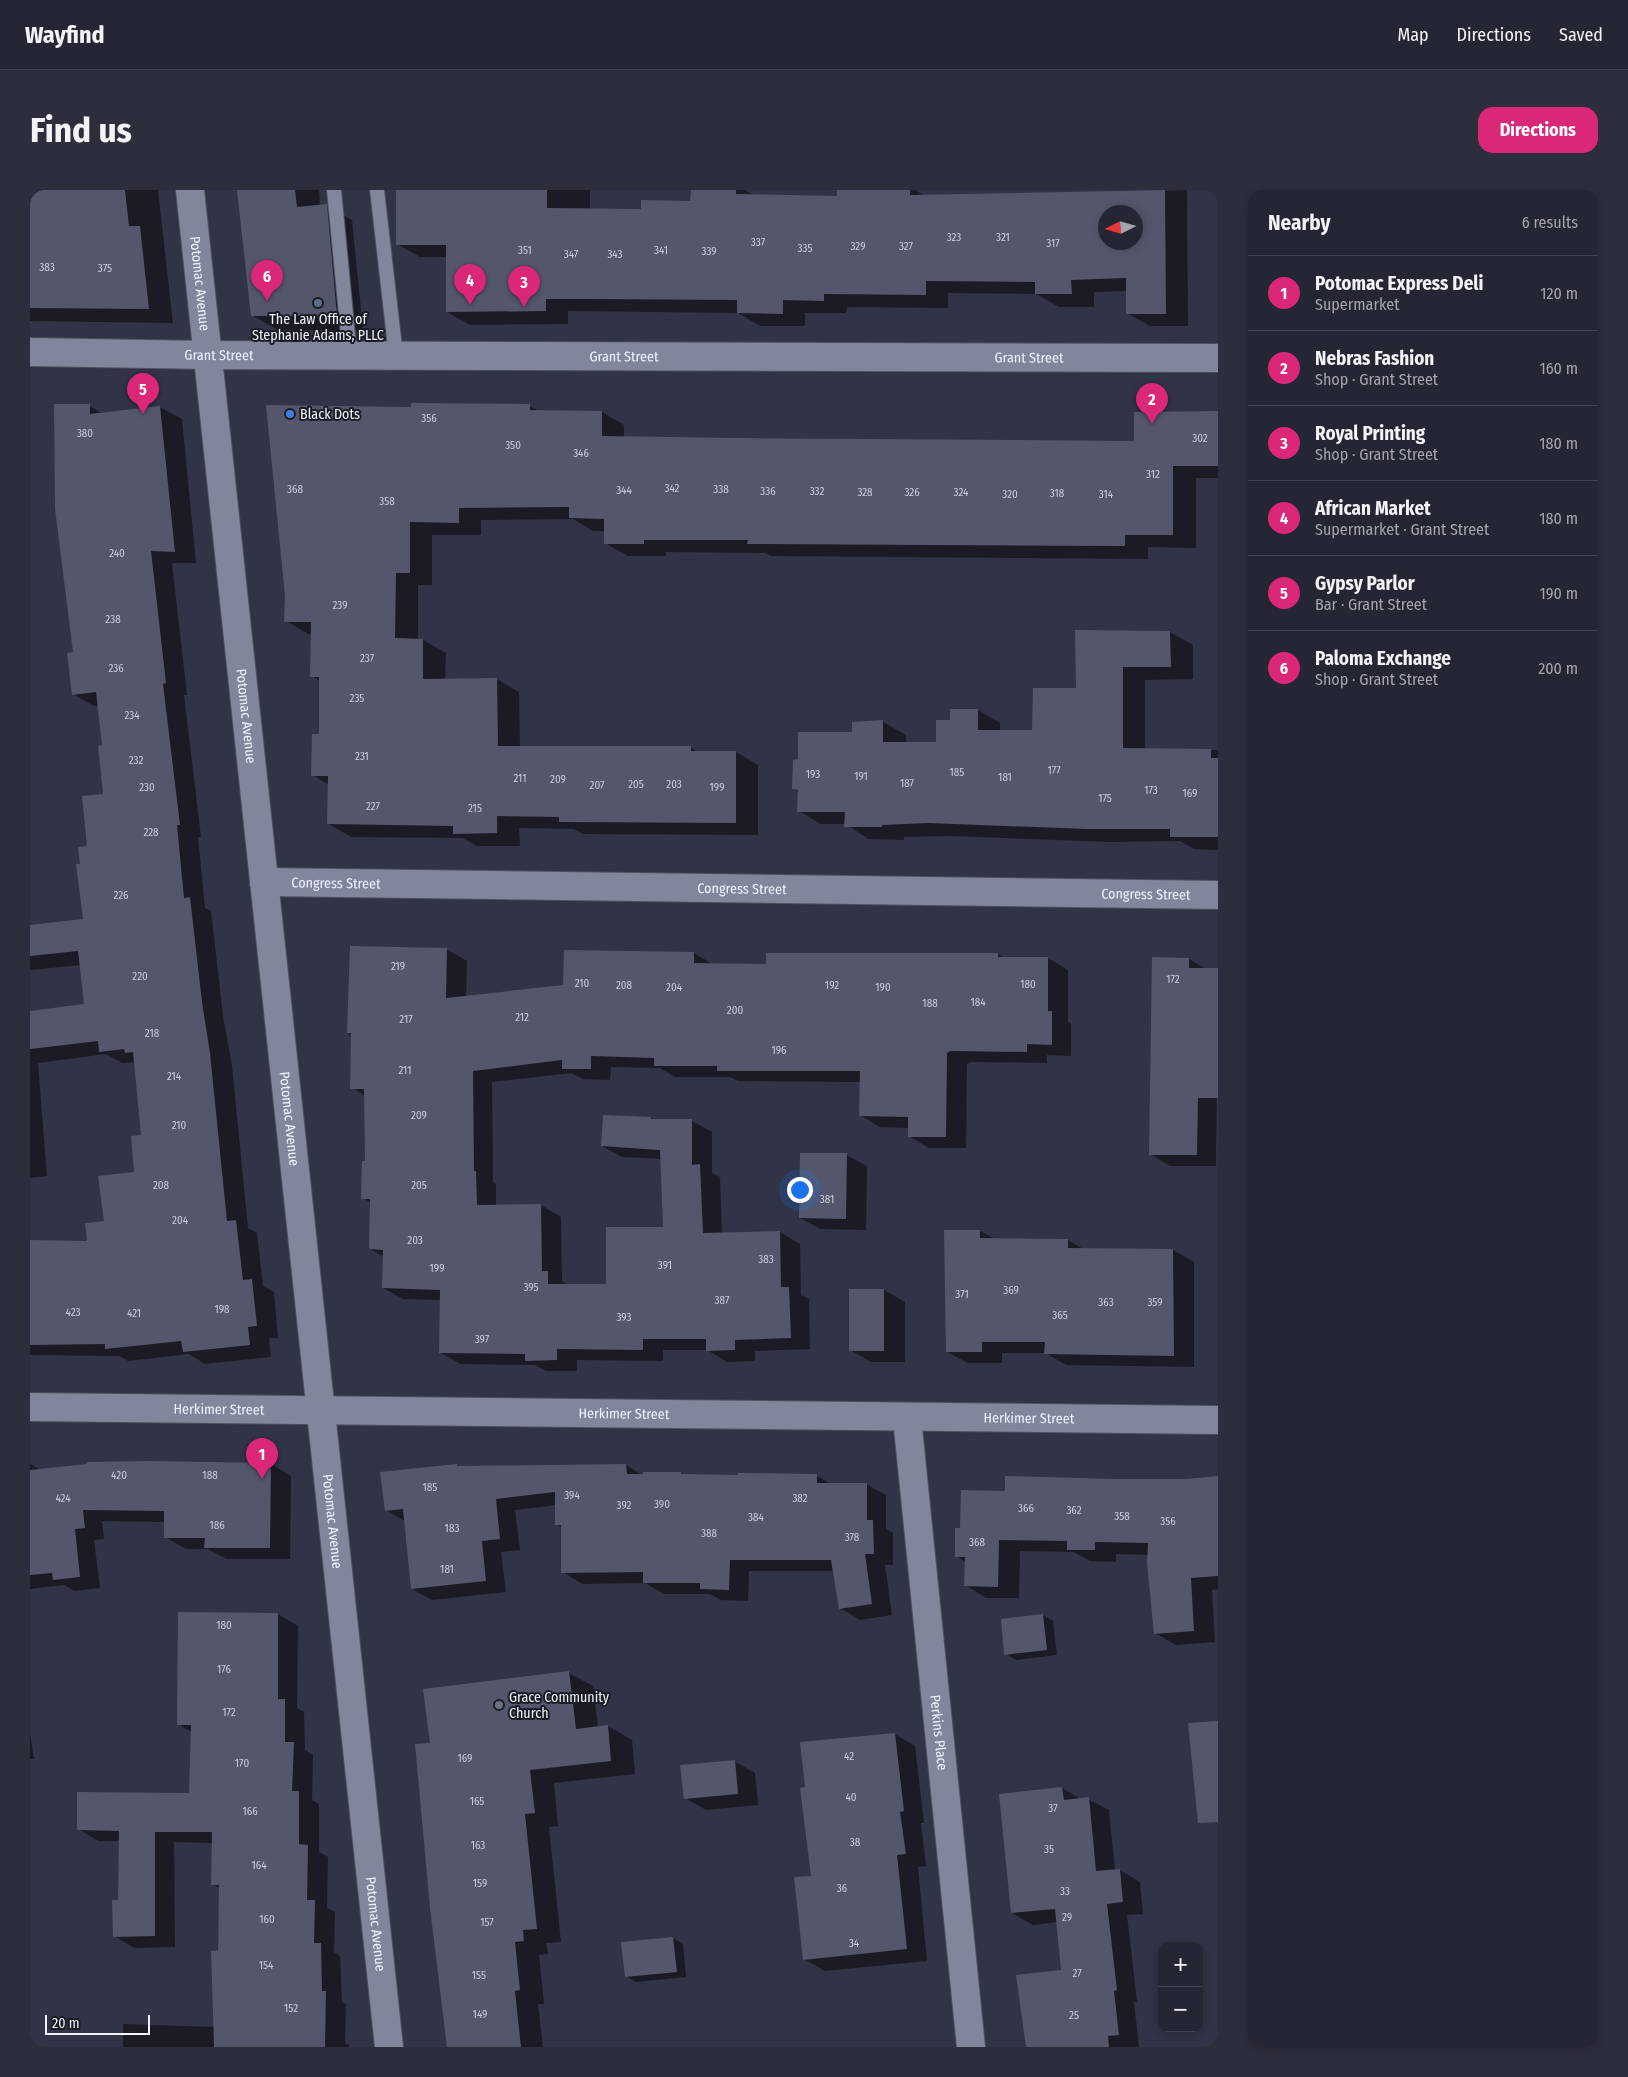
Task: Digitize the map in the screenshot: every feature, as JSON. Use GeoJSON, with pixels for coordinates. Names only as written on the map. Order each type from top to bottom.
{"type":"FeatureCollection","features":[{"type":"Feature","properties":{"kind":"street","name":"Potomac Avenue"},"geometry":{"type":"LineString","coordinates":[[190,190],[389,2047]]}},
{"type":"Feature","properties":{"kind":"street","name":"Grant Street"},"geometry":{"type":"LineString","coordinates":[[30,352],[350,356],[1218,358]]}},
{"type":"Feature","properties":{"kind":"street","name":"Congress Street"},"geometry":{"type":"LineString","coordinates":[[264,882],[1218,895]]}},
{"type":"Feature","properties":{"kind":"street","name":"Herkimer Street"},"geometry":{"type":"LineString","coordinates":[[30,1407],[1218,1420]]}},
{"type":"Feature","properties":{"kind":"street","name":"Perkins Place"},"geometry":{"type":"LineString","coordinates":[[907,1418],[970,2047]]}},
{"type":"Feature","properties":{"kind":"lane"},"geometry":{"type":"LineString","coordinates":[[334,190],[350,356]]}},
{"type":"Feature","properties":{"kind":"lane"},"geometry":{"type":"LineString","coordinates":[[377,190],[396,356]]}},
{"type":"Feature","properties":{"kind":"building"},"geometry":{"type":"Polygon","coordinates":[[[30,190],[125,190],[129,226],[140,226],[149,309],[30,308],[30,190]]]}},
{"type":"Feature","properties":{"kind":"building"},"geometry":{"type":"Polygon","coordinates":[[[237,190],[295,190],[297,207],[327,204],[337,316],[251,316],[237,190]]]}},
{"type":"Feature","properties":{"kind":"building"},"geometry":{"type":"Polygon","coordinates":[[[396,190],[547,190],[547,208],[641,209],[641,200],[690,201],[691,190],[736,190],[736,194],[837,196],[837,190],[910,190],[910,195],[1165,190],[1166,314],[1126,314],[1126,278],[1071,280],[1072,294],[1035,294],[1035,282],[926,281],[926,295],[824,294],[824,301],[783,300],[783,314],[737,313],[737,300],[589,299],[546,299],[546,311],[446,312],[446,245],[396,245],[396,190]]]}},
{"type":"Feature","properties":{"kind":"building"},"geometry":{"type":"Polygon","coordinates":[[[411,403],[530,404],[530,410],[602,411],[602,436],[742,438],[1134,441],[1134,412],[1218,411],[1218,466],[1173,466],[1173,535],[1125,535],[1125,546],[747,544],[748,540],[644,540],[644,544],[604,544],[604,519],[569,518],[569,507],[459,508],[459,523],[410,522],[410,573],[396,573],[395,638],[423,639],[423,679],[497,678],[498,746],[691,746],[691,751],[736,751],[736,823],[559,822],[559,817],[497,816],[497,833],[453,834],[453,826],[327,824],[328,776],[311,776],[312,734],[319,734],[319,677],[310,677],[311,622],[284,622],[285,596],[266,405],[411,407],[411,403]]]}},
{"type":"Feature","properties":{"kind":"building"},"geometry":{"type":"Polygon","coordinates":[[[54,404],[90,404],[90,414],[160,406],[175,552],[151,551],[166,683],[163,684],[180,825],[177,825],[184,898],[190,897],[210,1053],[227,1221],[236,1220],[243,1280],[252,1279],[257,1326],[248,1327],[250,1345],[183,1352],[181,1341],[105,1349],[105,1344],[30,1345],[30,1240],[87,1241],[85,1223],[104,1221],[98,1176],[134,1172],[131,1136],[141,1135],[133,1052],[125,1053],[124,1049],[99,1052],[98,1041],[30,1049],[30,1011],[84,1004],[78,951],[30,956],[30,925],[83,919],[76,864],[80,864],[78,847],[87,846],[82,796],[103,794],[98,746],[102,745],[96,692],[72,695],[67,653],[73,652],[55,509],[54,404]]]}},
{"type":"Feature","properties":{"kind":"building"},"geometry":{"type":"Polygon","coordinates":[[[1075,630],[1170,631],[1171,667],[1123,667],[1123,748],[1211,749],[1211,758],[1218,758],[1218,837],[1170,837],[1170,829],[1087,829],[928,823],[882,825],[882,827],[844,827],[845,812],[797,812],[798,790],[792,789],[793,760],[798,759],[798,732],[852,732],[852,722],[883,720],[883,742],[936,742],[936,720],[950,720],[950,709],[978,709],[978,730],[1032,730],[1033,688],[1076,688],[1075,630]]]}},
{"type":"Feature","properties":{"kind":"building"},"geometry":{"type":"Polygon","coordinates":[[[350,946],[447,948],[446,998],[563,985],[564,950],[694,952],[694,963],[766,964],[766,953],[998,953],[998,957],[1048,957],[1048,1011],[1052,1011],[1052,1045],[1027,1044],[1027,1052],[950,1051],[947,1053],[946,1137],[908,1137],[908,1117],[859,1116],[860,1071],[717,1071],[717,1066],[654,1066],[654,1058],[591,1056],[591,1069],[562,1069],[562,1060],[473,1071],[474,1171],[476,1171],[477,1205],[541,1204],[542,1271],[548,1271],[548,1284],[606,1284],[606,1227],[663,1227],[660,1150],[601,1146],[603,1115],[651,1117],[651,1119],[692,1119],[692,1165],[700,1164],[703,1233],[780,1231],[781,1287],[789,1287],[791,1338],[735,1340],[735,1350],[706,1351],[706,1339],[643,1339],[643,1350],[557,1349],[557,1360],[525,1361],[525,1354],[439,1353],[440,1290],[382,1288],[383,1250],[369,1249],[370,1199],[361,1199],[362,1161],[365,1161],[364,1089],[350,1089],[351,1033],[347,1033],[350,946]]]}},
{"type":"Feature","properties":{"kind":"building"},"geometry":{"type":"Polygon","coordinates":[[[1152,957],[1189,958],[1189,968],[1218,968],[1218,1098],[1198,1098],[1197,1155],[1149,1155],[1152,957]]]}},
{"type":"Feature","properties":{"kind":"building"},"geometry":{"type":"Polygon","coordinates":[[[800,1153],[847,1153],[846,1219],[799,1218],[800,1153]]]}},
{"type":"Feature","properties":{"kind":"building"},"geometry":{"type":"Polygon","coordinates":[[[944,1230],[980,1230],[980,1238],[1068,1239],[1068,1248],[1173,1249],[1174,1356],[1044,1354],[1045,1342],[982,1342],[982,1352],[946,1352],[944,1230]]]}},
{"type":"Feature","properties":{"kind":"building"},"geometry":{"type":"Polygon","coordinates":[[[849,1289],[884,1289],[884,1351],[849,1351],[849,1289]]]}},
{"type":"Feature","properties":{"kind":"building"},"geometry":{"type":"Polygon","coordinates":[[[86,1462],[271,1463],[270,1548],[204,1548],[205,1538],[164,1538],[164,1511],[83,1510],[85,1528],[75,1529],[80,1577],[53,1580],[52,1573],[30,1575],[30,1470],[87,1464],[86,1462]]]}},
{"type":"Feature","properties":{"kind":"building"},"geometry":{"type":"Polygon","coordinates":[[[457,1464],[457,1466],[626,1464],[627,1474],[681,1472],[681,1474],[738,1475],[738,1473],[817,1474],[817,1483],[867,1483],[867,1520],[873,1520],[874,1554],[865,1554],[872,1604],[839,1609],[831,1560],[730,1560],[729,1590],[700,1589],[700,1583],[643,1583],[643,1572],[561,1573],[561,1525],[555,1525],[555,1492],[496,1499],[500,1539],[482,1541],[486,1581],[411,1589],[403,1509],[385,1511],[380,1472],[457,1464]]]}},
{"type":"Feature","properties":{"kind":"building"},"geometry":{"type":"Polygon","coordinates":[[[1005,1476],[1187,1479],[1218,1476],[1218,1576],[1191,1578],[1194,1631],[1154,1634],[1147,1563],[1148,1543],[1095,1542],[1095,1550],[1067,1550],[1067,1541],[999,1540],[998,1587],[964,1586],[965,1557],[955,1557],[955,1528],[960,1528],[961,1490],[1005,1491],[1005,1476]]]}},
{"type":"Feature","properties":{"kind":"building"},"geometry":{"type":"Polygon","coordinates":[[[178,1612],[278,1613],[278,1699],[285,1699],[285,1742],[294,1742],[292,1791],[299,1791],[299,1844],[308,1845],[307,1900],[315,1900],[314,1943],[321,1943],[322,1991],[326,1991],[325,2047],[214,2047],[211,1951],[218,1950],[219,1885],[211,1885],[212,1832],[155,1832],[155,1936],[113,1937],[112,1900],[118,1900],[119,1831],[77,1830],[77,1792],[189,1793],[191,1725],[177,1725],[178,1612]]]}},
{"type":"Feature","properties":{"kind":"building"},"geometry":{"type":"Polygon","coordinates":[[[1043,1614],[1047,1650],[1004,1655],[1001,1619],[1043,1614]]]}},
{"type":"Feature","properties":{"kind":"building"},"geometry":{"type":"Polygon","coordinates":[[[569,1671],[576,1729],[608,1725],[611,1761],[530,1770],[535,1813],[525,1814],[537,1929],[523,1930],[524,1941],[515,1942],[520,1990],[515,1991],[521,2047],[447,2047],[430,1908],[415,1744],[430,1743],[423,1689],[569,1671]]]}},
{"type":"Feature","properties":{"kind":"building"},"geometry":{"type":"Polygon","coordinates":[[[1218,1721],[1218,1822],[1198,1823],[1188,1723],[1218,1721]]]}},
{"type":"Feature","properties":{"kind":"building"},"geometry":{"type":"Polygon","coordinates":[[[895,1733],[904,1811],[900,1812],[906,1854],[897,1855],[907,1949],[803,1960],[794,1877],[811,1876],[800,1788],[805,1787],[800,1742],[895,1733]]]}},
{"type":"Feature","properties":{"kind":"building"},"geometry":{"type":"Polygon","coordinates":[[[735,1760],[738,1794],[684,1799],[680,1765],[735,1760]]]}},
{"type":"Feature","properties":{"kind":"building"},"geometry":{"type":"Polygon","coordinates":[[[1062,1787],[1064,1800],[1089,1797],[1096,1871],[1120,1869],[1123,1902],[1107,1904],[1117,1990],[1114,1991],[1119,2035],[1108,2036],[1109,2047],[1026,2047],[1016,1975],[1061,1970],[1055,1909],[1011,1913],[999,1794],[1062,1787]]]}},
{"type":"Feature","properties":{"kind":"building"},"geometry":{"type":"Polygon","coordinates":[[[673,1937],[677,1972],[625,1977],[621,1942],[673,1937]]]}},
{"type":"Feature","properties":{"kind":"place","name":"Paloma Exchange"},"geometry":{"type":"Point","coordinates":[267,301]}},
{"type":"Feature","properties":{"kind":"place","name":"The Law Office of Stephanie Adams, PLLC"},"geometry":{"type":"Point","coordinates":[318,303]}},
{"type":"Feature","properties":{"kind":"place","name":"African Market"},"geometry":{"type":"Point","coordinates":[470,305]}},
{"type":"Feature","properties":{"kind":"place","name":"Royal Printing"},"geometry":{"type":"Point","coordinates":[524,307]}},
{"type":"Feature","properties":{"kind":"place","name":"Gypsy Parlor"},"geometry":{"type":"Point","coordinates":[143,414]}},
{"type":"Feature","properties":{"kind":"place","name":"Black Dots"},"geometry":{"type":"Point","coordinates":[290,414]}},
{"type":"Feature","properties":{"kind":"place","name":"Nebras Fashion"},"geometry":{"type":"Point","coordinates":[1152,424]}},
{"type":"Feature","properties":{"kind":"place","name":"Potomac Express Deli"},"geometry":{"type":"Point","coordinates":[262,1479]}},
{"type":"Feature","properties":{"kind":"place","name":"Grace Community Church"},"geometry":{"type":"Point","coordinates":[499,1705]}}]}
